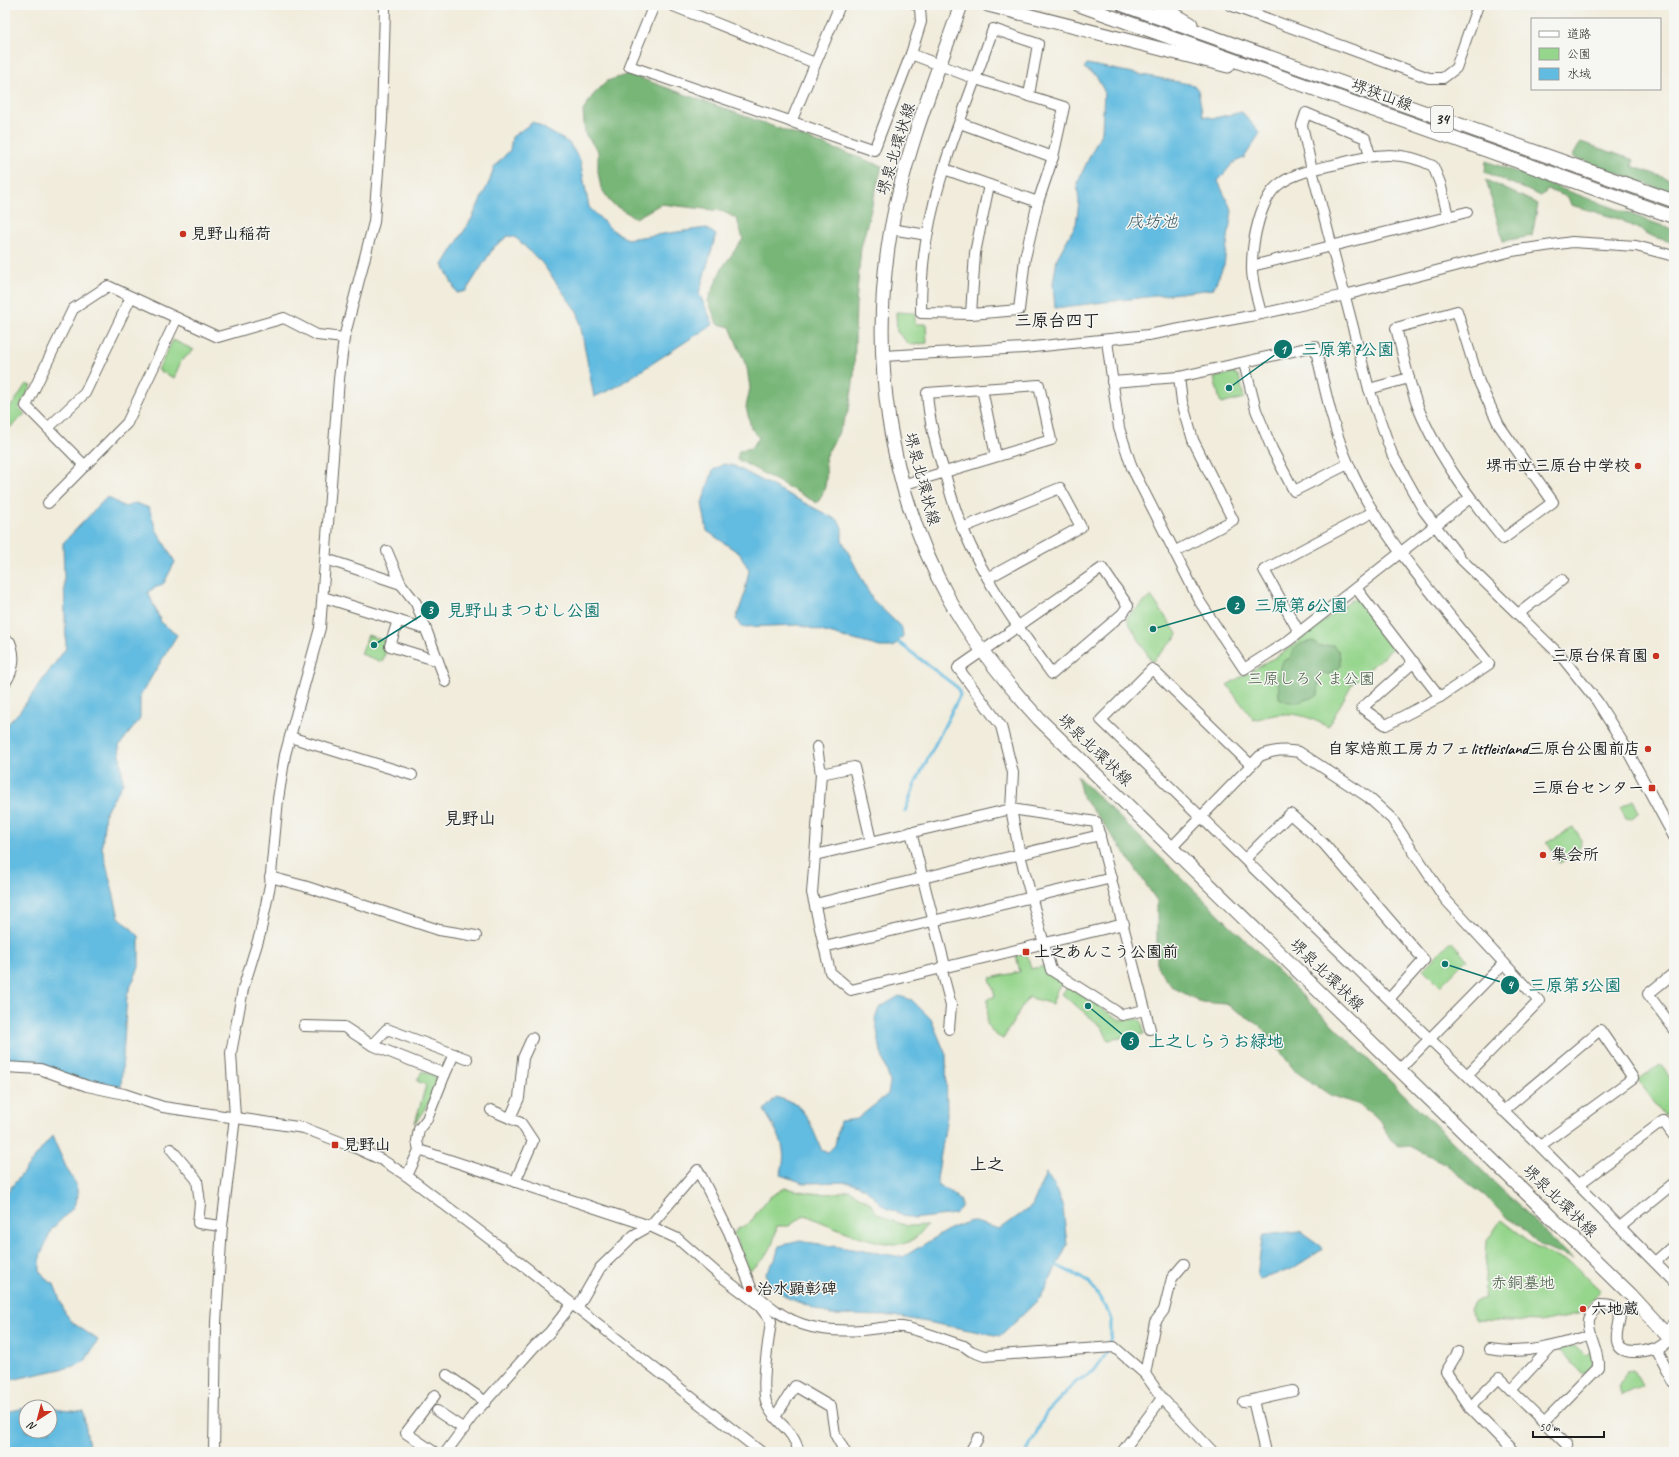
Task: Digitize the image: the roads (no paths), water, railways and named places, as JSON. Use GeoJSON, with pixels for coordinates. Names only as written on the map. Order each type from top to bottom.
{"type":"FeatureCollection","features":[{"type":"Feature","properties":{"kind":"main road","name":"堺泉北環状線"},"geometry":{"type":"LineString","coordinates":[[961,5],[909,156],[891,229],[882,306],[883,356],[890,425],[902,486],[920,538],[950,601],[982,650],[1018,696],[1039,719],[1671,1334]]}},
{"type":"Feature","properties":{"kind":"main road"},"geometry":{"type":"LineString","coordinates":[[988,5],[1302,84]]}},
{"type":"Feature","properties":{"kind":"main road","name":"堺狭山線"},"geometry":{"type":"LineString","coordinates":[[1079,5],[1674,217]]}},
{"type":"Feature","properties":{"kind":"main road","name":"堺狭山線"},"geometry":{"type":"LineString","coordinates":[[1123,5],[1674,201]]}},
{"type":"Feature","properties":{"kind":"main road"},"geometry":{"type":"LineString","coordinates":[[1158,5],[1184,19],[1211,37]]}},
{"type":"Feature","properties":{"kind":"street"},"geometry":{"type":"LineString","coordinates":[[214,1452],[216,1323],[222,1226],[235,1117],[231,1054],[243,989],[260,934],[270,877],[278,799],[290,737],[320,628],[339,379],[344,338],[374,222],[382,120],[384,5]]}},
{"type":"Feature","properties":{"kind":"street"},"geometry":{"type":"LineString","coordinates":[[654,5],[629,66],[874,150],[911,54],[921,22],[920,8],[916,5]]}},
{"type":"Feature","properties":{"kind":"street"},"geometry":{"type":"LineString","coordinates":[[671,5],[815,63]]}},
{"type":"Feature","properties":{"kind":"street"},"geometry":{"type":"LineString","coordinates":[[791,122],[840,5]]}},
{"type":"Feature","properties":{"kind":"street"},"geometry":{"type":"LineString","coordinates":[[1230,5],[1429,78],[1443,78],[1456,68],[1478,5]]}},
{"type":"Feature","properties":{"kind":"street"},"geometry":{"type":"LineString","coordinates":[[911,54],[976,79],[1064,107],[1053,158],[1038,202],[1025,258],[1019,310],[971,314],[921,313],[927,235],[944,169],[976,79],[993,29],[1038,44],[1029,95]]}},
{"type":"Feature","properties":{"kind":"street"},"geometry":{"type":"LineString","coordinates":[[1370,155],[1365,138],[1306,113],[1302,125],[1312,170],[1369,389],[1392,454],[1417,500],[1462,559],[1561,656],[1597,701],[1625,746],[1674,837]]}},
{"type":"Feature","properties":{"kind":"street"},"geometry":{"type":"LineString","coordinates":[[960,123],[1053,158]]}},
{"type":"Feature","properties":{"kind":"street"},"geometry":{"type":"LineString","coordinates":[[1262,314],[1252,266],[1257,228],[1265,202],[1273,190],[1281,183],[1312,170],[1370,155],[1398,155],[1420,160],[1433,166],[1440,183],[1448,216]]}},
{"type":"Feature","properties":{"kind":"street"},"geometry":{"type":"LineString","coordinates":[[944,169],[1038,202]]}},
{"type":"Feature","properties":{"kind":"street"},"geometry":{"type":"LineString","coordinates":[[971,314],[975,253],[989,185]]}},
{"type":"Feature","properties":{"kind":"street"},"geometry":{"type":"LineString","coordinates":[[1252,266],[1468,212]]}},
{"type":"Feature","properties":{"kind":"street"},"geometry":{"type":"LineString","coordinates":[[891,229],[927,235]]}},
{"type":"Feature","properties":{"kind":"street"},"geometry":{"type":"LineString","coordinates":[[883,356],[1024,348],[1148,335],[1262,314],[1345,294],[1512,250],[1572,242],[1617,243],[1642,247],[1674,256]]}},
{"type":"Feature","properties":{"kind":"street"},"geometry":{"type":"LineString","coordinates":[[85,466],[26,406],[72,309],[108,286],[218,337],[284,318],[317,335],[344,338]]}},
{"type":"Feature","properties":{"kind":"street"},"geometry":{"type":"LineString","coordinates":[[48,428],[85,393],[131,297]]}},
{"type":"Feature","properties":{"kind":"street"},"geometry":{"type":"LineString","coordinates":[[1458,311],[1479,382],[1500,425],[1553,502],[1503,539],[1470,498],[1440,452],[1423,418],[1408,378],[1396,328],[1458,311]]}},
{"type":"Feature","properties":{"kind":"street"},"geometry":{"type":"LineString","coordinates":[[48,503],[127,423],[177,318]]}},
{"type":"Feature","properties":{"kind":"street"},"geometry":{"type":"LineString","coordinates":[[1107,340],[1119,428],[1132,468],[1200,602],[1244,668],[1299,632],[1402,553],[1470,498]]}},
{"type":"Feature","properties":{"kind":"street"},"geometry":{"type":"LineString","coordinates":[[1112,382],[1179,377],[1314,346],[1333,420],[1348,464],[1373,512],[1402,553],[1489,664],[1440,697],[1386,724],[1362,708],[1414,662]]}},
{"type":"Feature","properties":{"kind":"street"},"geometry":{"type":"LineString","coordinates":[[1244,363],[1256,410],[1272,449],[1294,491],[1348,464]]}},
{"type":"Feature","properties":{"kind":"street"},"geometry":{"type":"LineString","coordinates":[[1174,552],[1232,520],[1193,440],[1182,402],[1179,377]]}},
{"type":"Feature","properties":{"kind":"street"},"geometry":{"type":"LineString","coordinates":[[1369,389],[1408,378]]}},
{"type":"Feature","properties":{"kind":"street"},"geometry":{"type":"LineString","coordinates":[[902,486],[944,473],[996,456],[1051,440],[1039,385],[927,393],[932,429],[944,473],[962,528],[988,578],[1016,626],[1052,674],[1122,614],[1128,606],[1102,568],[1016,626],[958,668],[1001,726],[1013,773],[1011,809],[1020,855],[1051,970],[1122,1015],[1145,1010]]}},
{"type":"Feature","properties":{"kind":"street"},"geometry":{"type":"LineString","coordinates":[[982,389],[996,456]]}},
{"type":"Feature","properties":{"kind":"street"},"geometry":{"type":"LineString","coordinates":[[962,528],[1060,488],[1081,527],[988,578]]}},
{"type":"Feature","properties":{"kind":"street"},"geometry":{"type":"LineString","coordinates":[[1299,632],[1264,570],[1373,512]]}},
{"type":"Feature","properties":{"kind":"street"},"geometry":{"type":"LineString","coordinates":[[387,552],[401,584],[416,603],[446,682]]}},
{"type":"Feature","properties":{"kind":"street"},"geometry":{"type":"LineString","coordinates":[[326,559],[401,584]]}},
{"type":"Feature","properties":{"kind":"street"},"geometry":{"type":"LineString","coordinates":[[1518,614],[1562,580]]}},
{"type":"Feature","properties":{"kind":"street"},"geometry":{"type":"LineString","coordinates":[[1356,588],[1440,697]]}},
{"type":"Feature","properties":{"kind":"street"},"geometry":{"type":"LineString","coordinates":[[323,596],[425,629]]}},
{"type":"Feature","properties":{"kind":"street"},"geometry":{"type":"LineString","coordinates":[[398,620],[390,646],[438,661]]}},
{"type":"Feature","properties":{"kind":"street"},"geometry":{"type":"LineString","coordinates":[[5,683],[13,666],[13,652],[10,642]]}},
{"type":"Feature","properties":{"kind":"street"},"geometry":{"type":"LineString","coordinates":[[1251,765],[1152,669],[1101,720],[1246,858],[1540,1146],[1674,1282]]}},
{"type":"Feature","properties":{"kind":"street"},"geometry":{"type":"LineString","coordinates":[[290,737],[412,775]]}},
{"type":"Feature","properties":{"kind":"street"},"geometry":{"type":"LineString","coordinates":[[817,747],[822,774],[812,893],[830,972],[851,990],[1044,942],[1124,924]]}},
{"type":"Feature","properties":{"kind":"street"},"geometry":{"type":"LineString","coordinates":[[1171,848],[1260,756],[1274,750],[1299,752],[1368,797],[1387,814],[1399,828],[1445,898],[1539,1001],[1467,1075]]}},
{"type":"Feature","properties":{"kind":"street"},"geometry":{"type":"LineString","coordinates":[[822,774],[854,767],[871,841]]}},
{"type":"Feature","properties":{"kind":"street"},"geometry":{"type":"LineString","coordinates":[[815,855],[1011,809],[1096,822],[1112,878],[1150,1029]]}},
{"type":"Feature","properties":{"kind":"street"},"geometry":{"type":"LineString","coordinates":[[1246,858],[1290,814],[1324,844],[1424,960],[1389,999]]}},
{"type":"Feature","properties":{"kind":"street"},"geometry":{"type":"LineString","coordinates":[[910,832],[934,920],[951,1005],[949,1029]]}},
{"type":"Feature","properties":{"kind":"street"},"geometry":{"type":"LineString","coordinates":[[815,904],[1100,835]]}},
{"type":"Feature","properties":{"kind":"street"},"geometry":{"type":"LineString","coordinates":[[270,877],[304,886],[439,930],[476,936]]}},
{"type":"Feature","properties":{"kind":"street"},"geometry":{"type":"LineString","coordinates":[[824,947],[1112,878]]}},
{"type":"Feature","properties":{"kind":"street"},"geometry":{"type":"LineString","coordinates":[[1400,1069],[1504,963]]}},
{"type":"Feature","properties":{"kind":"street"},"geometry":{"type":"LineString","coordinates":[[1674,973],[1648,994],[1674,1029]]}},
{"type":"Feature","properties":{"kind":"street"},"geometry":{"type":"LineString","coordinates":[[304,1026],[344,1027],[372,1045],[445,1074]]}},
{"type":"Feature","properties":{"kind":"street"},"geometry":{"type":"LineString","coordinates":[[372,1045],[387,1029],[467,1059]]}},
{"type":"Feature","properties":{"kind":"street"},"geometry":{"type":"LineString","coordinates":[[1503,1111],[1600,1030],[1633,1078],[1540,1146]]}},
{"type":"Feature","properties":{"kind":"street"},"geometry":{"type":"LineString","coordinates":[[510,1118],[519,1098],[523,1058],[532,1038]]}},
{"type":"Feature","properties":{"kind":"street"},"geometry":{"type":"LineString","coordinates":[[407,1176],[419,1150],[417,1141],[419,1129],[427,1119],[454,1054]]}},
{"type":"Feature","properties":{"kind":"street"},"geometry":{"type":"LineString","coordinates":[[5,1067],[40,1069],[87,1086],[124,1094],[163,1106],[304,1128],[332,1138],[382,1160],[407,1176],[761,1452]]}},
{"type":"Feature","properties":{"kind":"street"},"geometry":{"type":"LineString","coordinates":[[491,1110],[522,1123],[533,1141],[515,1182]]}},
{"type":"Feature","properties":{"kind":"street"},"geometry":{"type":"LineString","coordinates":[[1578,1185],[1663,1121],[1674,1136]]}},
{"type":"Feature","properties":{"kind":"street"},"geometry":{"type":"LineString","coordinates":[[171,1149],[197,1180],[200,1203],[198,1223],[222,1226]]}},
{"type":"Feature","properties":{"kind":"street"},"geometry":{"type":"LineString","coordinates":[[419,1150],[650,1226],[678,1239],[718,1274],[762,1301],[784,1317],[810,1327],[835,1332],[902,1327],[964,1346],[971,1351],[984,1356],[1114,1346],[1145,1374],[1162,1398],[1213,1452]]}},
{"type":"Feature","properties":{"kind":"street"},"geometry":{"type":"LineString","coordinates":[[446,1452],[486,1402],[535,1346],[575,1306],[600,1268],[634,1235],[650,1226],[698,1170],[729,1232],[750,1294],[771,1321],[763,1391],[767,1406],[796,1440],[799,1452]]}},
{"type":"Feature","properties":{"kind":"street"},"geometry":{"type":"LineString","coordinates":[[1620,1227],[1674,1183]]}},
{"type":"Feature","properties":{"kind":"street"},"geometry":{"type":"LineString","coordinates":[[1655,1262],[1674,1245]]}},
{"type":"Feature","properties":{"kind":"street"},"geometry":{"type":"LineString","coordinates":[[1145,1374],[1155,1322],[1164,1310],[1172,1278],[1184,1264]]}},
{"type":"Feature","properties":{"kind":"street"},"geometry":{"type":"LineString","coordinates":[[1544,1422],[1598,1367],[1599,1359],[1597,1350],[1587,1326],[1588,1318],[1600,1305],[1610,1305],[1617,1310],[1620,1316],[1620,1324],[1616,1340],[1619,1347],[1626,1352],[1632,1353],[1656,1348],[1671,1334]]}},
{"type":"Feature","properties":{"kind":"street"},"geometry":{"type":"LineString","coordinates":[[1489,1349],[1504,1352],[1550,1348],[1591,1335]]}},
{"type":"Feature","properties":{"kind":"street"},"geometry":{"type":"LineString","coordinates":[[1511,1390],[1550,1348]]}},
{"type":"Feature","properties":{"kind":"street"},"geometry":{"type":"LineString","coordinates":[[1656,1348],[1674,1382]]}},
{"type":"Feature","properties":{"kind":"street"},"geometry":{"type":"LineString","coordinates":[[1458,1352],[1446,1372],[1470,1407],[1514,1452]]}},
{"type":"Feature","properties":{"kind":"street"},"geometry":{"type":"LineString","coordinates":[[447,1375],[486,1402]]}},
{"type":"Feature","properties":{"kind":"street"},"geometry":{"type":"LineString","coordinates":[[1470,1407],[1499,1378],[1567,1445],[1568,1452]]}},
{"type":"Feature","properties":{"kind":"street"},"geometry":{"type":"LineString","coordinates":[[775,1417],[795,1386],[831,1406],[835,1434],[845,1452]]}},
{"type":"Feature","properties":{"kind":"street"},"geometry":{"type":"LineString","coordinates":[[1264,1452],[1248,1401],[1293,1391]]}},
{"type":"Feature","properties":{"kind":"street"},"geometry":{"type":"LineString","coordinates":[[434,1452],[406,1433],[435,1395]]}},
{"type":"Feature","properties":{"kind":"street"},"geometry":{"type":"LineString","coordinates":[[1122,1452],[1162,1398]]}},
{"type":"Feature","properties":{"kind":"street"},"geometry":{"type":"LineString","coordinates":[[437,1411],[464,1429]]}},
{"type":"Feature","properties":{"kind":"street"},"geometry":{"type":"LineString","coordinates":[[970,1452],[978,1438]]}},
{"type":"Feature","properties":{"kind":"water","name":"戌坊池"},"geometry":{"type":"Polygon","coordinates":[[[1087,64],[1194,85],[1198,90],[1203,116],[1214,118],[1242,112],[1260,133],[1244,158],[1233,163],[1218,181],[1232,211],[1224,265],[1213,289],[1055,308],[1053,284],[1057,258],[1076,224],[1079,202],[1077,183],[1102,131],[1104,91],[1096,76],[1084,68],[1087,64]]]}},
{"type":"Feature","properties":{"kind":"water"},"geometry":{"type":"Polygon","coordinates":[[[533,122],[569,143],[580,160],[589,207],[611,229],[627,239],[706,228],[716,235],[699,293],[713,324],[616,387],[594,397],[578,313],[542,263],[515,237],[508,236],[494,247],[466,291],[457,293],[443,265],[472,218],[490,180],[494,167],[510,150],[512,137],[533,122]]]}},
{"type":"Feature","properties":{"kind":"water"},"geometry":{"type":"Polygon","coordinates":[[[724,464],[734,466],[839,521],[842,528],[842,540],[872,599],[902,628],[903,636],[893,647],[880,647],[799,625],[741,627],[736,619],[744,596],[749,570],[740,554],[707,531],[702,503],[713,470],[724,464]]]}},
{"type":"Feature","properties":{"kind":"water"},"geometry":{"type":"Polygon","coordinates":[[[107,497],[125,507],[136,503],[149,508],[156,529],[175,562],[164,583],[148,592],[161,622],[177,635],[140,696],[140,719],[119,746],[123,783],[105,813],[102,847],[119,917],[139,936],[139,967],[127,995],[121,1087],[5,1063],[5,727],[20,711],[66,648],[63,543],[107,497]]]}},
{"type":"Feature","properties":{"kind":"water"},"geometry":{"type":"Polygon","coordinates":[[[899,996],[912,1000],[931,1019],[946,1055],[947,1116],[937,1179],[939,1186],[948,1190],[961,1201],[961,1208],[955,1214],[913,1219],[884,1207],[865,1188],[850,1182],[804,1183],[780,1175],[784,1156],[783,1148],[777,1133],[764,1110],[776,1097],[797,1104],[809,1120],[822,1151],[828,1152],[835,1145],[840,1121],[857,1119],[888,1094],[890,1082],[881,1052],[875,1019],[879,1008],[899,996]]]}},
{"type":"Feature","properties":{"kind":"water"},"geometry":{"type":"Polygon","coordinates":[[[52,1136],[67,1169],[76,1184],[78,1196],[73,1208],[51,1230],[40,1257],[40,1271],[48,1281],[54,1284],[65,1313],[73,1323],[98,1340],[85,1361],[75,1366],[11,1380],[5,1383],[5,1195],[52,1136]]]}},
{"type":"Feature","properties":{"kind":"water"},"geometry":{"type":"Polygon","coordinates":[[[1046,1173],[1055,1187],[1063,1207],[1067,1245],[1041,1297],[1001,1336],[894,1316],[831,1315],[788,1298],[768,1283],[766,1272],[775,1260],[779,1246],[800,1241],[903,1257],[951,1228],[971,1221],[1000,1229],[1032,1206],[1046,1173]]]}},
{"type":"Feature","properties":{"kind":"water"},"geometry":{"type":"Polygon","coordinates":[[[1300,1231],[1320,1245],[1323,1249],[1290,1270],[1260,1279],[1257,1276],[1262,1238],[1264,1235],[1300,1231]]]}},
{"type":"Feature","properties":{"kind":"water"},"geometry":{"type":"Polygon","coordinates":[[[58,1409],[83,1411],[90,1452],[5,1452],[5,1412],[18,1410],[18,1439],[58,1439],[58,1409]]]}},
{"type":"Feature","properties":{"kind":"waterway"},"geometry":{"type":"LineString","coordinates":[[898,642],[958,688],[960,695],[915,784],[905,811]]}},
{"type":"Feature","properties":{"kind":"waterway"},"geometry":{"type":"LineString","coordinates":[[1027,1452],[1046,1413],[1076,1382],[1094,1371],[1106,1354],[1111,1336],[1111,1320],[1106,1307],[1089,1282],[1056,1265]]}},
{"type":"Feature","properties":{"kind":"place","name":"見野山稲荷"},"geometry":{"type":"Point","coordinates":[183,234]}},
{"type":"Feature","properties":{"kind":"place","name":"三原第7公園"},"geometry":{"type":"Point","coordinates":[1229,388]}},
{"type":"Feature","properties":{"kind":"place","name":"堺市立三原台中学校"},"geometry":{"type":"Point","coordinates":[1638,466]}},
{"type":"Feature","properties":{"kind":"place","name":"三原第6公園"},"geometry":{"type":"Point","coordinates":[1153,629]}},
{"type":"Feature","properties":{"kind":"place","name":"見野山まつむし公園"},"geometry":{"type":"Point","coordinates":[374,645]}},
{"type":"Feature","properties":{"kind":"place","name":"三原台保育園"},"geometry":{"type":"Point","coordinates":[1656,656]}},
{"type":"Feature","properties":{"kind":"place","name":"自家焙煎工房カフェlittleisland三原台公園前店"},"geometry":{"type":"Point","coordinates":[1648,749]}},
{"type":"Feature","properties":{"kind":"place","name":"三原台センター"},"geometry":{"type":"Point","coordinates":[1652,788]}},
{"type":"Feature","properties":{"kind":"place","name":"集会所"},"geometry":{"type":"Point","coordinates":[1543,855]}},
{"type":"Feature","properties":{"kind":"place","name":"上之あんこう公園前"},"geometry":{"type":"Point","coordinates":[1026,952]}},
{"type":"Feature","properties":{"kind":"place","name":"三原第5公園"},"geometry":{"type":"Point","coordinates":[1445,964]}},
{"type":"Feature","properties":{"kind":"place","name":"上之しらうお緑地"},"geometry":{"type":"Point","coordinates":[1088,1006]}},
{"type":"Feature","properties":{"kind":"place","name":"見野山"},"geometry":{"type":"Point","coordinates":[335,1145]}},
{"type":"Feature","properties":{"kind":"place","name":"治水顕彰碑"},"geometry":{"type":"Point","coordinates":[749,1289]}},
{"type":"Feature","properties":{"kind":"place","name":"六地蔵"},"geometry":{"type":"Point","coordinates":[1583,1309]}},
{"type":"Feature","properties":{"kind":"district","name":"三原台四丁"},"geometry":{"type":"Point","coordinates":[1057,320]}},
{"type":"Feature","properties":{"kind":"district","name":"見野山"},"geometry":{"type":"Point","coordinates":[470,818]}},
{"type":"Feature","properties":{"kind":"district","name":"上之"},"geometry":{"type":"Point","coordinates":[987,1164]}},
{"type":"Feature","properties":{"kind":"park label","name":"三原しろくま公園"},"geometry":{"type":"Point","coordinates":[1311,679]}},
{"type":"Feature","properties":{"kind":"park label","name":"赤銅墓地"},"geometry":{"type":"Point","coordinates":[1523,1283]}}]}
